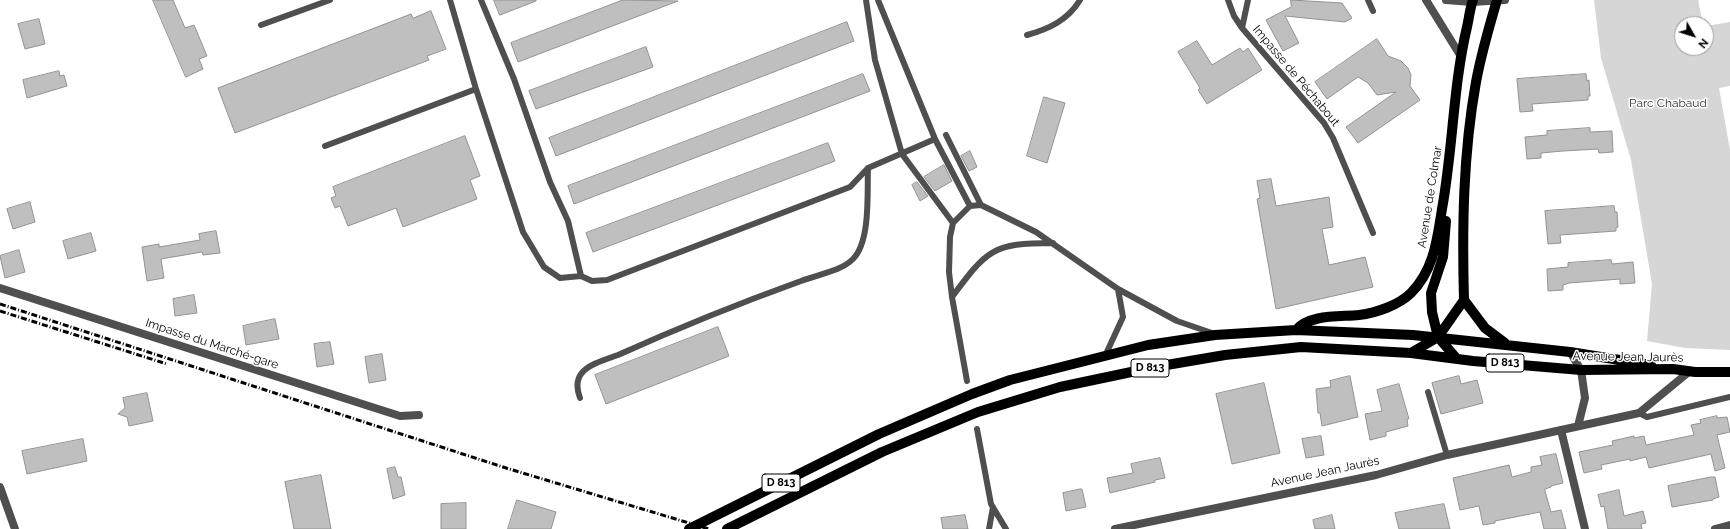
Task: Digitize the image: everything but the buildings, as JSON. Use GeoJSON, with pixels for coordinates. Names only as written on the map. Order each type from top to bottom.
{"type":"FeatureCollection","features":[{"type":"Feature","properties":{"kind":"main road"},"geometry":{"type":"LineString","coordinates":[[1499,0],[1480,64],[1471,111],[1465,194],[1463,256],[1464,300],[1485,328],[1506,344]]}},
{"type":"Feature","properties":{"kind":"main road","name":"Avenue de Colmar"},"geometry":{"type":"LineString","coordinates":[[1296,330],[1300,325],[1317,319],[1360,315],[1375,311],[1405,298],[1412,292],[1427,271],[1434,254],[1447,183],[1460,55],[1473,1]]}},
{"type":"Feature","properties":{"kind":"main road"},"geometry":{"type":"LineString","coordinates":[[1447,183],[1447,212],[1443,257],[1431,293],[1432,315],[1438,337],[1457,359]]}},
{"type":"Feature","properties":{"kind":"main road"},"geometry":{"type":"LineString","coordinates":[[1411,353],[1438,337],[1464,300]]}},
{"type":"Feature","properties":{"kind":"main road","name":"D 813"},"geometry":{"type":"LineString","coordinates":[[689,529],[873,437],[972,394],[1010,380],[1148,345],[1216,335],[1296,330],[1438,337],[1506,344],[1570,352],[1673,369]]}},
{"type":"Feature","properties":{"kind":"main road","name":"D 813"},"geometry":{"type":"LineString","coordinates":[[727,529],[882,452],[978,412],[1060,387],[1155,367],[1225,355],[1301,347],[1411,353]]}},
{"type":"Feature","properties":{"kind":"main road","name":"Avenue Jean Jaurès"},"geometry":{"type":"LineString","coordinates":[[1411,353],[1457,359],[1581,370],[1673,369],[1730,372]]}},
{"type":"Feature","properties":{"kind":"street"},"geometry":{"type":"LineString","coordinates":[[1426,0],[1460,55]]}},
{"type":"Feature","properties":{"kind":"street"},"geometry":{"type":"LineString","coordinates":[[1446,0],[1499,0]]}},
{"type":"Feature","properties":{"kind":"street","name":"Impasse du Marché-gare"},"geometry":{"type":"LineString","coordinates":[[0,288],[400,416],[419,415]]}},
{"type":"Feature","properties":{"kind":"street"},"geometry":{"type":"LineString","coordinates":[[1570,352],[1581,370],[1585,398],[1578,426]]}},
{"type":"Feature","properties":{"kind":"street"},"geometry":{"type":"LineString","coordinates":[[1639,413],[1690,371]]}},
{"type":"Feature","properties":{"kind":"street","name":"Avenue Jean Jaurès"},"geometry":{"type":"LineString","coordinates":[[1115,529],[1376,475],[1538,434],[1639,413]]}},
{"type":"Feature","properties":{"kind":"street"},"geometry":{"type":"LineString","coordinates":[[1561,430],[1585,529]]}},
{"type":"Feature","properties":{"kind":"street"},"geometry":{"type":"LineString","coordinates":[[0,487],[15,529]]}},
{"type":"Feature","properties":{"kind":"street"},"geometry":{"type":"LineString","coordinates":[[1715,529],[1730,525]]}},
{"type":"Feature","properties":{"kind":"lane"},"geometry":{"type":"LineString","coordinates":[[261,25],[330,0]]}},
{"type":"Feature","properties":{"kind":"lane"},"geometry":{"type":"LineString","coordinates":[[450,0],[476,89],[523,232],[544,267],[560,278],[581,276],[592,281],[607,280],[850,187],[868,168],[935,139]]}},
{"type":"Feature","properties":{"kind":"lane"},"geometry":{"type":"LineString","coordinates":[[481,0],[514,79],[550,182],[568,221],[581,276]]}},
{"type":"Feature","properties":{"kind":"lane"},"geometry":{"type":"LineString","coordinates":[[866,0],[874,60],[902,154],[953,222]]}},
{"type":"Feature","properties":{"kind":"lane"},"geometry":{"type":"LineString","coordinates":[[878,0],[935,139],[970,206]]}},
{"type":"Feature","properties":{"kind":"lane"},"geometry":{"type":"LineString","coordinates":[[1027,35],[1056,25],[1069,15],[1080,0]]}},
{"type":"Feature","properties":{"kind":"lane","name":"Impasse de Péchabout"},"geometry":{"type":"LineString","coordinates":[[1228,0],[1234,16],[1242,28],[1324,123],[1334,138],[1373,233]]}},
{"type":"Feature","properties":{"kind":"lane"},"geometry":{"type":"LineString","coordinates":[[1242,28],[1248,0]]}},
{"type":"Feature","properties":{"kind":"lane"},"geometry":{"type":"LineString","coordinates":[[1368,0],[1373,12]]}},
{"type":"Feature","properties":{"kind":"lane"},"geometry":{"type":"LineString","coordinates":[[325,146],[476,89]]}},
{"type":"Feature","properties":{"kind":"lane"},"geometry":{"type":"LineString","coordinates":[[946,135],[981,205]]}},
{"type":"Feature","properties":{"kind":"lane"},"geometry":{"type":"LineString","coordinates":[[580,398],[578,383],[581,374],[593,366],[634,347],[802,280],[842,268],[854,258],[861,247],[865,234],[868,168]]}},
{"type":"Feature","properties":{"kind":"lane"},"geometry":{"type":"LineString","coordinates":[[968,381],[952,297],[949,272],[950,237],[953,222],[970,206],[981,205],[1036,232],[1118,289],[1177,321],[1216,335]]}},
{"type":"Feature","properties":{"kind":"lane"},"geometry":{"type":"LineString","coordinates":[[952,297],[980,260],[996,250],[1025,244],[1053,244]]}},
{"type":"Feature","properties":{"kind":"lane"},"geometry":{"type":"LineString","coordinates":[[1105,356],[1123,317],[1118,289]]}},
{"type":"Feature","properties":{"kind":"lane"},"geometry":{"type":"LineString","coordinates":[[1428,392],[1447,456]]}},
{"type":"Feature","properties":{"kind":"lane"},"geometry":{"type":"LineString","coordinates":[[1639,413],[1647,417],[1730,397]]}},
{"type":"Feature","properties":{"kind":"lane"},"geometry":{"type":"LineString","coordinates":[[977,429],[993,507],[1006,529]]}},
{"type":"Feature","properties":{"kind":"lane"},"geometry":{"type":"LineString","coordinates":[[989,529],[993,507]]}},
{"type":"Feature","properties":{"kind":"green space","name":"Parc Chabaud"},"geometry":{"type":"Polygon","coordinates":[[[1594,0],[1698,0],[1701,16],[1674,16],[1674,56],[1714,56],[1714,25],[1730,22],[1730,86],[1719,88],[1730,150],[1730,350],[1685,348],[1647,341],[1652,284],[1631,160],[1601,58],[1594,0]]]}},
{"type":"Feature","properties":{"kind":"railway"},"geometry":{"type":"LineString","coordinates":[[0,304],[506,468],[709,529]]}},
{"type":"Feature","properties":{"kind":"railway"},"geometry":{"type":"LineString","coordinates":[[0,311],[167,364]]}}]}
